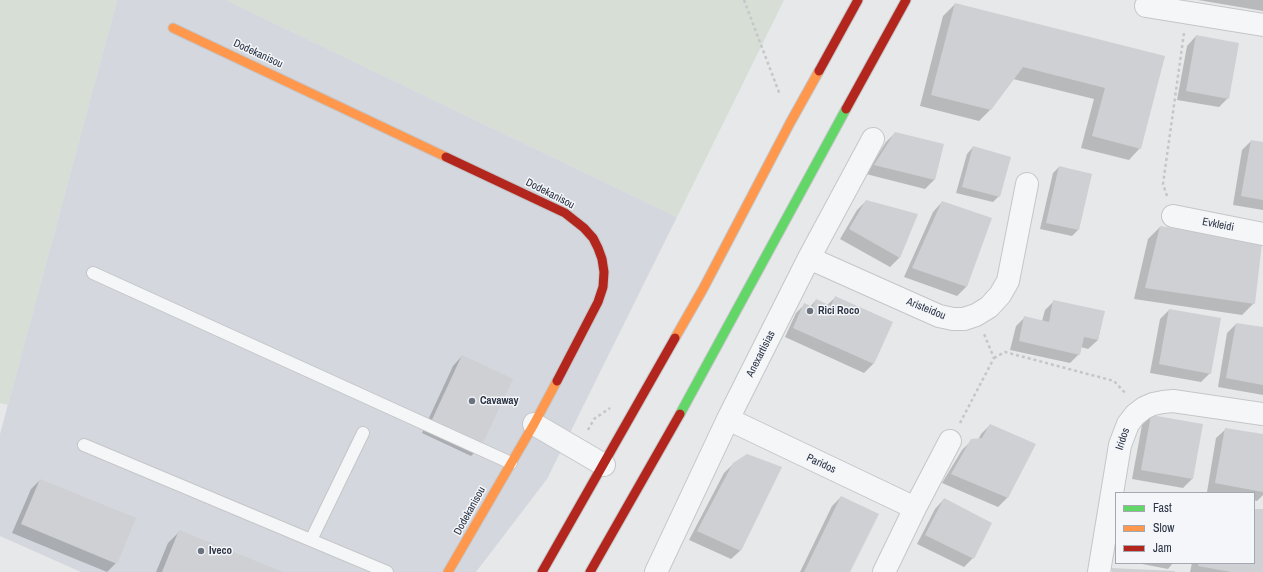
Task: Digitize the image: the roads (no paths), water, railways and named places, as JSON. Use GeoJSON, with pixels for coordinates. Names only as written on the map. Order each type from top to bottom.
{"type":"FeatureCollection","features":[{"type":"Feature","properties":{"kind":"main road"},"geometry":{"type":"LineString","coordinates":[[542,572],[703,289],[790,122],[858,0]]}},
{"type":"Feature","properties":{"kind":"main road"},"geometry":{"type":"LineString","coordinates":[[590,572],[682,410],[906,0]]}},
{"type":"Feature","properties":{"kind":"main road","name":"Dodekanisou"},"geometry":{"type":"LineString","coordinates":[[173,28],[565,213],[575,220],[588,233],[598,248],[602,259],[604,272],[603,287],[598,302],[534,424],[448,572]]}},
{"type":"Feature","properties":{"kind":"street"},"geometry":{"type":"LineString","coordinates":[[1146,6],[1263,25]]}},
{"type":"Feature","properties":{"kind":"street","name":"Anexartisias"},"geometry":{"type":"LineString","coordinates":[[656,572],[728,419],[809,258],[873,139]]}},
{"type":"Feature","properties":{"kind":"street","name":"Aristeidou"},"geometry":{"type":"LineString","coordinates":[[809,258],[940,316],[953,319],[964,319],[976,316],[990,307],[1000,295],[1008,280],[1027,184]]}},
{"type":"Feature","properties":{"kind":"street","name":"Evkleidi"},"geometry":{"type":"LineString","coordinates":[[1173,216],[1263,234]]}},
{"type":"Feature","properties":{"kind":"street","name":"Iridos"},"geometry":{"type":"LineString","coordinates":[[1099,572],[1120,445],[1128,424],[1141,410],[1153,404],[1173,401],[1263,414]]}},
{"type":"Feature","properties":{"kind":"street","name":"Paridos"},"geometry":{"type":"LineString","coordinates":[[728,419],[915,508]]}},
{"type":"Feature","properties":{"kind":"street"},"geometry":{"type":"LineString","coordinates":[[534,424],[604,465]]}},
{"type":"Feature","properties":{"kind":"street"},"geometry":{"type":"LineString","coordinates":[[884,572],[950,441]]}},
{"type":"Feature","properties":{"kind":"lane"},"geometry":{"type":"LineString","coordinates":[[93,272],[511,463]]}},
{"type":"Feature","properties":{"kind":"lane"},"geometry":{"type":"LineString","coordinates":[[311,540],[363,433]]}},
{"type":"Feature","properties":{"kind":"lane"},"geometry":{"type":"LineString","coordinates":[[84,445],[387,572]]}},
{"type":"Feature","properties":{"kind":"place","name":"Rici Roco"},"geometry":{"type":"Point","coordinates":[810,311]}},
{"type":"Feature","properties":{"kind":"place","name":"Cavaway"},"geometry":{"type":"Point","coordinates":[472,401]}},
{"type":"Feature","properties":{"kind":"place","name":"Iveco"},"geometry":{"type":"Point","coordinates":[201,551]}}]}
